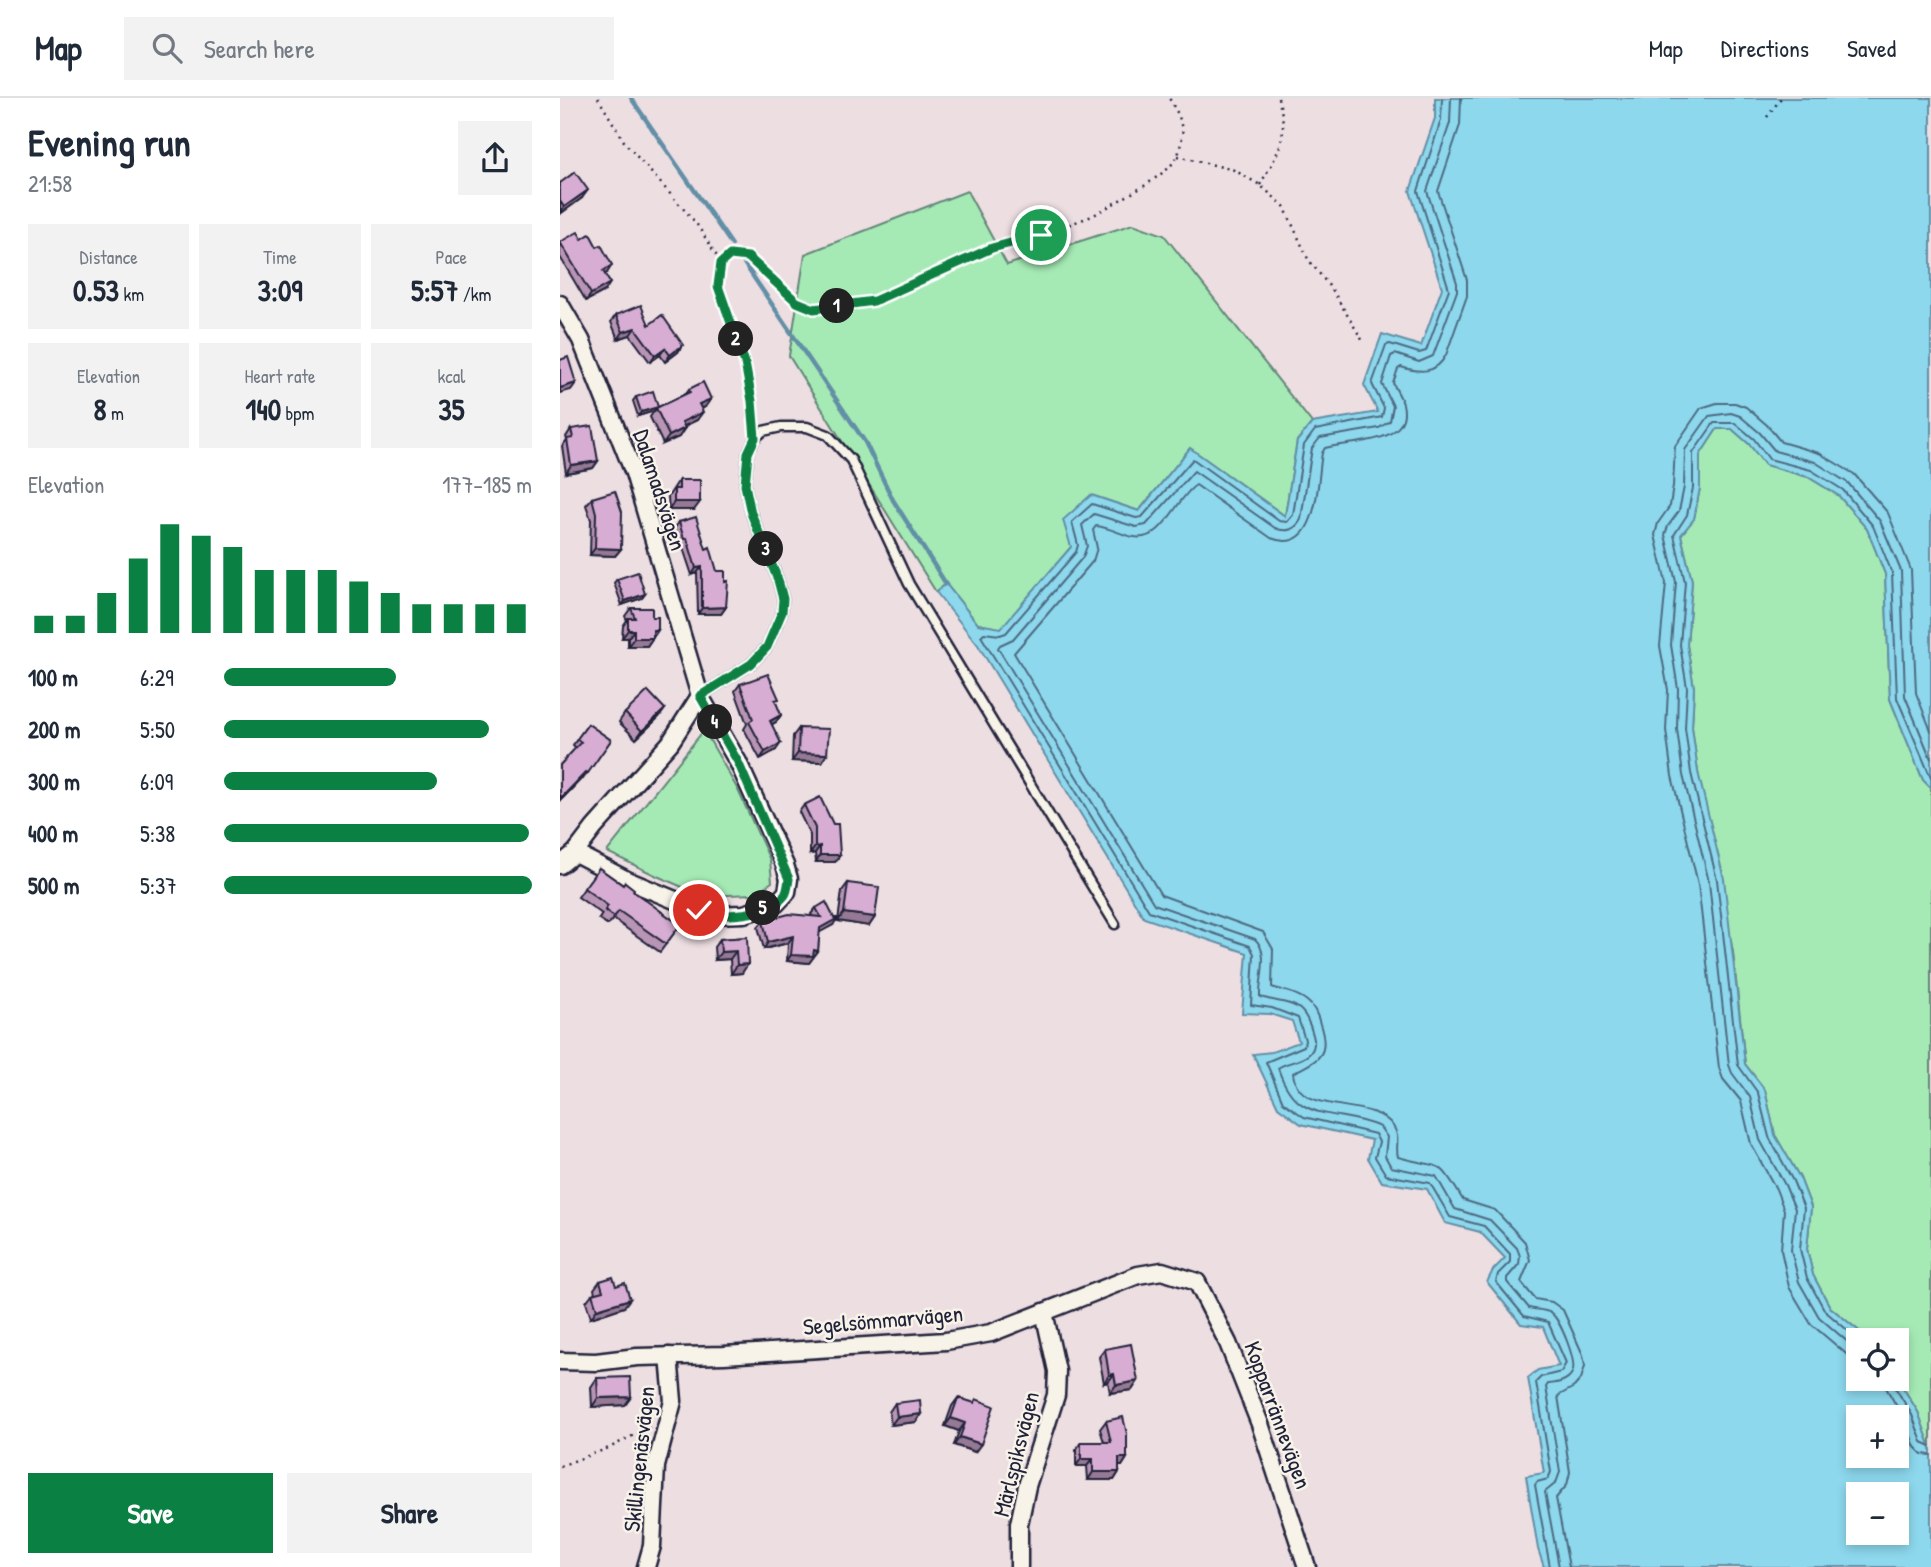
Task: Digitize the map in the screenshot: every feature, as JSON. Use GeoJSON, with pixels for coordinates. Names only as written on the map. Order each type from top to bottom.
{"type":"FeatureCollection","features":[{"type":"Feature","properties":{"kind":"street","name":"Dalamadsvägen"},"geometry":{"type":"LineString","coordinates":[[560,304],[581,340],[634,473],[700,696],[738,762],[789,879],[787,892],[776,904],[744,914],[711,915],[629,881],[575,853]]}},
{"type":"Feature","properties":{"kind":"street"},"geometry":{"type":"LineString","coordinates":[[560,865],[575,853],[670,743],[700,696]]}},
{"type":"Feature","properties":{"kind":"street","name":"Segelsömmarvägen"},"geometry":{"type":"LineString","coordinates":[[560,1361],[596,1362],[637,1357],[724,1355],[946,1341],[991,1333],[1138,1275],[1162,1271],[1197,1282]]}},
{"type":"Feature","properties":{"kind":"street","name":"Kopparrännevägen"},"geometry":{"type":"LineString","coordinates":[[1197,1282],[1228,1343],[1260,1424],[1307,1567]]}},
{"type":"Feature","properties":{"kind":"street","name":"Märlspiksvägen"},"geometry":{"type":"LineString","coordinates":[[1020,1567],[1019,1524],[1027,1486],[1056,1395],[1057,1371],[1044,1312]]}},
{"type":"Feature","properties":{"kind":"street","name":"Skillingenäsvägen"},"geometry":{"type":"LineString","coordinates":[[646,1567],[652,1546],[656,1466],[673,1401],[669,1356]]}},
{"type":"Feature","properties":{"kind":"lane"},"geometry":{"type":"LineString","coordinates":[[700,696],[751,664],[767,647],[782,612],[783,599],[778,580],[751,513],[745,485],[748,453],[755,438],[763,431],[781,427],[807,427],[828,435],[851,460],[909,583],[1115,924]]}},
{"type":"Feature","properties":{"kind":"path"},"geometry":{"type":"LineString","coordinates":[[597,98],[625,143],[696,223],[721,263],[718,286],[745,363],[755,438]]}},
{"type":"Feature","properties":{"kind":"path"},"geometry":{"type":"LineString","coordinates":[[721,263],[730,255],[748,257],[797,302],[814,309],[874,301],[992,248],[1041,235],[1092,216],[1146,185],[1169,168],[1178,156],[1183,134],[1179,116],[1169,98]]}},
{"type":"Feature","properties":{"kind":"path"},"geometry":{"type":"LineString","coordinates":[[1260,185],[1281,147],[1285,130],[1278,98]]}},
{"type":"Feature","properties":{"kind":"path"},"geometry":{"type":"LineString","coordinates":[[1767,117],[1781,98]]}},
{"type":"Feature","properties":{"kind":"path"},"geometry":{"type":"LineString","coordinates":[[1178,156],[1234,170],[1260,185],[1284,206],[1308,259],[1333,290],[1364,343]]}},
{"type":"Feature","properties":{"kind":"path"},"geometry":{"type":"LineString","coordinates":[[560,1466],[609,1448],[668,1418]]}},
{"type":"Feature","properties":{"kind":"green space"},"geometry":{"type":"Polygon","coordinates":[[[967,191],[1007,265],[1133,224],[1164,235],[1312,423],[1297,441],[1285,516],[1190,448],[1139,511],[1091,495],[1071,547],[1001,629],[978,624],[946,584],[936,592],[789,356],[805,254],[967,191]]]}},
{"type":"Feature","properties":{"kind":"green space"},"geometry":{"type":"Polygon","coordinates":[[[1717,429],[1732,429],[1749,444],[1765,465],[1808,477],[1839,496],[1867,529],[1885,574],[1890,699],[1923,780],[1931,788],[1931,1448],[1918,1412],[1905,1391],[1909,1391],[1909,1328],[1855,1328],[1830,1307],[1813,1275],[1807,1249],[1811,1207],[1800,1178],[1775,1135],[1765,1090],[1745,1064],[1733,952],[1698,772],[1692,727],[1694,688],[1687,645],[1692,581],[1681,535],[1694,518],[1700,488],[1700,455],[1717,429]]]}},
{"type":"Feature","properties":{"kind":"green space"},"geometry":{"type":"Polygon","coordinates":[[[704,730],[738,790],[770,860],[772,882],[754,894],[703,896],[607,852],[704,730]]]}},
{"type":"Feature","properties":{"kind":"water"},"geometry":{"type":"Polygon","coordinates":[[[1435,98],[1931,98],[1931,788],[1923,780],[1890,699],[1885,574],[1867,529],[1839,496],[1808,477],[1765,465],[1749,444],[1732,429],[1717,429],[1700,455],[1700,488],[1694,519],[1681,535],[1692,581],[1687,645],[1694,688],[1692,727],[1698,772],[1724,879],[1745,1064],[1765,1090],[1775,1135],[1800,1178],[1811,1207],[1807,1249],[1813,1275],[1830,1307],[1855,1328],[1846,1328],[1846,1391],[1905,1391],[1918,1412],[1931,1448],[1931,1567],[1544,1567],[1538,1549],[1526,1476],[1544,1473],[1528,1378],[1538,1370],[1559,1366],[1543,1327],[1521,1324],[1487,1282],[1493,1270],[1505,1258],[1480,1232],[1445,1223],[1427,1189],[1382,1182],[1368,1158],[1372,1140],[1301,1124],[1278,1107],[1253,1054],[1272,1052],[1299,1042],[1292,1021],[1270,1014],[1242,1013],[1247,953],[1144,918],[978,645],[936,592],[946,584],[978,624],[1001,628],[1071,547],[1063,520],[1091,495],[1139,511],[1190,448],[1285,516],[1297,441],[1312,423],[1378,412],[1364,385],[1382,334],[1421,346],[1442,288],[1410,191],[1435,118],[1435,98]]]}},
{"type":"Feature","properties":{"kind":"building"},"geometry":{"type":"Polygon","coordinates":[[[575,172],[588,190],[564,207],[560,201],[560,183],[575,172]]]}},
{"type":"Feature","properties":{"kind":"building"},"geometry":{"type":"Polygon","coordinates":[[[578,232],[582,239],[590,234],[597,247],[601,245],[612,265],[603,271],[610,283],[591,294],[560,242],[578,232]]]}},
{"type":"Feature","properties":{"kind":"building"},"geometry":{"type":"Polygon","coordinates":[[[641,305],[649,325],[662,315],[683,345],[670,355],[665,348],[655,355],[635,328],[623,332],[616,315],[641,305]]]}},
{"type":"Feature","properties":{"kind":"building"},"geometry":{"type":"Polygon","coordinates":[[[568,357],[576,383],[560,388],[560,360],[568,357]]]}},
{"type":"Feature","properties":{"kind":"building"},"geometry":{"type":"Polygon","coordinates":[[[703,382],[711,399],[699,404],[703,412],[682,422],[685,428],[669,436],[656,408],[690,392],[689,389],[703,382]]]}},
{"type":"Feature","properties":{"kind":"building"},"geometry":{"type":"Polygon","coordinates":[[[653,391],[658,407],[641,412],[636,397],[653,391]]]}},
{"type":"Feature","properties":{"kind":"building"},"geometry":{"type":"Polygon","coordinates":[[[592,426],[598,461],[571,465],[567,439],[573,438],[571,429],[592,426]]]}},
{"type":"Feature","properties":{"kind":"building"},"geometry":{"type":"Polygon","coordinates":[[[679,480],[700,480],[700,502],[674,502],[674,489],[679,489],[679,480]]]}},
{"type":"Feature","properties":{"kind":"building"},"geometry":{"type":"Polygon","coordinates":[[[615,491],[622,512],[621,549],[595,548],[596,513],[592,498],[615,491]]]}},
{"type":"Feature","properties":{"kind":"building"},"geometry":{"type":"Polygon","coordinates":[[[696,517],[706,549],[710,547],[717,571],[725,571],[725,582],[728,581],[726,607],[702,608],[702,567],[696,568],[679,522],[696,517]]]}},
{"type":"Feature","properties":{"kind":"building"},"geometry":{"type":"Polygon","coordinates":[[[638,572],[645,594],[625,601],[617,579],[638,572]]]}},
{"type":"Feature","properties":{"kind":"building"},"geometry":{"type":"Polygon","coordinates":[[[631,608],[652,608],[652,617],[658,617],[658,630],[653,630],[653,638],[634,638],[634,630],[628,630],[628,618],[635,618],[631,608]]]}},
{"type":"Feature","properties":{"kind":"building"},"geometry":{"type":"Polygon","coordinates":[[[768,674],[779,699],[775,700],[781,715],[770,721],[781,743],[765,752],[749,722],[753,719],[740,684],[768,674]]]}},
{"type":"Feature","properties":{"kind":"building"},"geometry":{"type":"Polygon","coordinates":[[[648,691],[665,709],[642,731],[625,713],[648,691]]]}},
{"type":"Feature","properties":{"kind":"building"},"geometry":{"type":"Polygon","coordinates":[[[588,724],[611,740],[588,773],[562,797],[560,765],[581,742],[577,739],[588,724]]]}},
{"type":"Feature","properties":{"kind":"building"},"geometry":{"type":"Polygon","coordinates":[[[799,728],[829,729],[827,754],[798,753],[799,728]]]}},
{"type":"Feature","properties":{"kind":"building"},"geometry":{"type":"Polygon","coordinates":[[[820,797],[833,824],[838,824],[840,855],[820,855],[820,846],[815,847],[815,828],[804,805],[820,797]]]}},
{"type":"Feature","properties":{"kind":"building"},"geometry":{"type":"Polygon","coordinates":[[[599,868],[623,885],[625,882],[633,891],[680,925],[666,944],[619,911],[614,917],[605,910],[608,906],[584,888],[599,868]]]}},
{"type":"Feature","properties":{"kind":"building"},"geometry":{"type":"Polygon","coordinates":[[[848,883],[879,887],[875,917],[844,913],[848,883]]]}},
{"type":"Feature","properties":{"kind":"building"},"geometry":{"type":"Polygon","coordinates":[[[826,902],[834,918],[838,918],[820,928],[818,951],[814,950],[813,956],[791,955],[793,936],[768,942],[763,921],[789,914],[821,917],[816,908],[826,902]]]}},
{"type":"Feature","properties":{"kind":"building"},"geometry":{"type":"Polygon","coordinates":[[[747,937],[748,964],[737,965],[736,951],[721,952],[720,939],[747,937]]]}},
{"type":"Feature","properties":{"kind":"building"},"geometry":{"type":"Polygon","coordinates":[[[613,1277],[616,1286],[625,1283],[630,1299],[597,1309],[592,1294],[603,1291],[600,1281],[613,1277]]]}},
{"type":"Feature","properties":{"kind":"building"},"geometry":{"type":"Polygon","coordinates":[[[1131,1344],[1138,1381],[1116,1385],[1114,1374],[1109,1375],[1105,1349],[1131,1344]]]}},
{"type":"Feature","properties":{"kind":"building"},"geometry":{"type":"Polygon","coordinates":[[[630,1377],[631,1397],[598,1398],[597,1378],[630,1377]]]}},
{"type":"Feature","properties":{"kind":"building"},"geometry":{"type":"Polygon","coordinates":[[[958,1398],[975,1403],[976,1399],[994,1406],[981,1444],[960,1437],[965,1423],[951,1418],[958,1398]]]}},
{"type":"Feature","properties":{"kind":"building"},"geometry":{"type":"Polygon","coordinates":[[[920,1400],[921,1414],[897,1417],[895,1403],[920,1400]]]}},
{"type":"Feature","properties":{"kind":"building"},"geometry":{"type":"Polygon","coordinates":[[[1123,1417],[1127,1434],[1127,1458],[1119,1458],[1119,1472],[1093,1472],[1093,1459],[1081,1459],[1081,1442],[1111,1442],[1106,1421],[1123,1417]]]}},
{"type":"Feature","properties":{"kind":"waterway"},"geometry":{"type":"LineString","coordinates":[[631,98],[732,245]]}},
{"type":"Feature","properties":{"kind":"waterway"},"geometry":{"type":"LineString","coordinates":[[744,263],[865,442],[893,500],[946,584]]}},
{"type":"Feature","properties":{"kind":"route"},"geometry":{"type":"LineString","coordinates":[[699,910],[711,915],[744,914],[776,904],[787,892],[789,879],[738,762],[700,696],[751,664],[767,647],[782,612],[783,599],[751,513],[745,485],[748,453],[755,438],[752,401],[745,363],[718,286],[721,263],[730,255],[748,257],[797,302],[814,309],[874,301],[992,248],[1041,235]]}}]}
